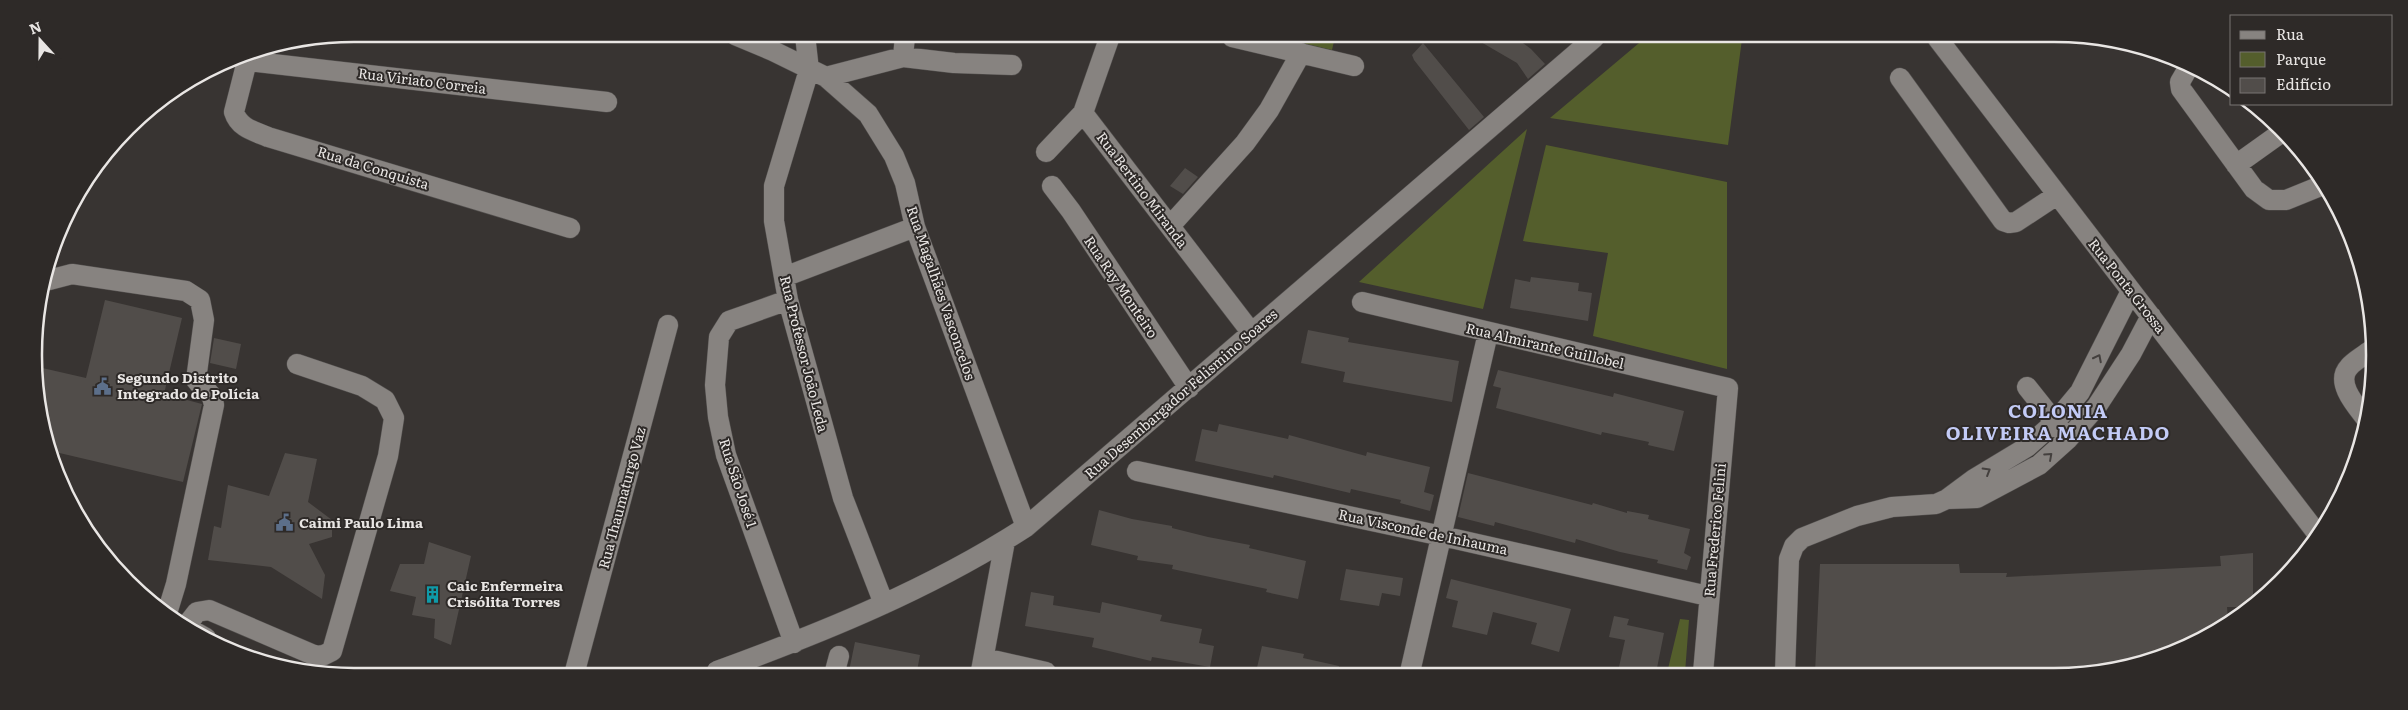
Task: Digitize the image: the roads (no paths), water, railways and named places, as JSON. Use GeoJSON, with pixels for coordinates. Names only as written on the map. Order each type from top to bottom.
{"type":"FeatureCollection","features":[{"type":"Feature","properties":{"kind":"street","name":"Rua Magalhães Vasconcelos"},"geometry":{"type":"LineString","coordinates":[[754,43],[818,74],[868,114],[894,156],[905,183],[915,227],[1026,527]]}},
{"type":"Feature","properties":{"kind":"street"},"geometry":{"type":"LineString","coordinates":[[808,43],[818,74],[903,57],[954,63],[1012,65]]}},
{"type":"Feature","properties":{"kind":"street"},"geometry":{"type":"LineString","coordinates":[[903,57],[905,43]]}},
{"type":"Feature","properties":{"kind":"street"},"geometry":{"type":"LineString","coordinates":[[1046,152],[1083,113],[1108,43]]}},
{"type":"Feature","properties":{"kind":"street"},"geometry":{"type":"LineString","coordinates":[[1260,43],[1354,66]]}},
{"type":"Feature","properties":{"kind":"street","name":"Rua Desembargador Felismino Soares"},"geometry":{"type":"LineString","coordinates":[[725,668],[794,643],[918,589],[1005,541],[1026,527],[1588,43]]}},
{"type":"Feature","properties":{"kind":"street","name":"Rua Ponta Grossa"},"geometry":{"type":"LineString","coordinates":[[1941,43],[2313,528]]}},
{"type":"Feature","properties":{"kind":"street"},"geometry":{"type":"LineString","coordinates":[[1170,226],[1245,143],[1269,110],[1301,53]]}},
{"type":"Feature","properties":{"kind":"street","name":"Rua Viriato Correia"},"geometry":{"type":"LineString","coordinates":[[252,60],[607,102]]}},
{"type":"Feature","properties":{"kind":"street","name":"Rua da Conquista"},"geometry":{"type":"LineString","coordinates":[[241,64],[234,112],[237,120],[246,127],[268,137],[570,228]]}},
{"type":"Feature","properties":{"kind":"street"},"geometry":{"type":"LineString","coordinates":[[2186,72],[2180,82],[2180,88],[2254,189],[2269,200],[2286,200],[2317,187]]}},
{"type":"Feature","properties":{"kind":"street","name":"Rua Professor João Leda"},"geometry":{"type":"LineString","coordinates":[[818,74],[774,186],[774,221],[788,300],[843,498],[884,604]]}},
{"type":"Feature","properties":{"kind":"street"},"geometry":{"type":"LineString","coordinates":[[1900,78],[2003,220],[2016,222],[2057,195]]}},
{"type":"Feature","properties":{"kind":"street","name":"Rua Bertino Miranda"},"geometry":{"type":"LineString","coordinates":[[1083,113],[1251,332]]}},
{"type":"Feature","properties":{"kind":"street"},"geometry":{"type":"LineString","coordinates":[[2236,165],[2276,136]]}},
{"type":"Feature","properties":{"kind":"street","name":"Rua Ray Monteiro"},"geometry":{"type":"LineString","coordinates":[[1052,186],[1071,211],[1189,388]]}},
{"type":"Feature","properties":{"kind":"street"},"geometry":{"type":"LineString","coordinates":[[784,277],[915,227]]}},
{"type":"Feature","properties":{"kind":"street"},"geometry":{"type":"LineString","coordinates":[[52,279],[72,274],[186,291],[200,300],[204,320],[196,380],[200,386],[208,389],[212,395],[214,405],[176,584],[169,606]]}},
{"type":"Feature","properties":{"kind":"street"},"geometry":{"type":"LineString","coordinates":[[1785,668],[1789,559],[1798,542],[1816,532],[1857,516],[1892,507],[1936,504],[1947,499],[1974,479],[2026,447],[2055,422],[2080,392],[2131,291]]}},
{"type":"Feature","properties":{"kind":"street","name":"Rua São José 1"},"geometry":{"type":"LineString","coordinates":[[788,300],[729,321],[719,337],[715,385],[718,417],[726,455],[794,643]]}},
{"type":"Feature","properties":{"kind":"street","name":"Rua Almirante Guillobel"},"geometry":{"type":"LineString","coordinates":[[1362,302],[1728,388]]}},
{"type":"Feature","properties":{"kind":"street"},"geometry":{"type":"LineString","coordinates":[[1947,499],[1977,498],[2039,465],[2068,439],[2109,388],[2151,316]]}},
{"type":"Feature","properties":{"kind":"street","name":"Rua Thaumaturgo Vaz"},"geometry":{"type":"LineString","coordinates":[[576,668],[668,325]]}},
{"type":"Feature","properties":{"kind":"street"},"geometry":{"type":"LineString","coordinates":[[1411,668],[1488,333]]}},
{"type":"Feature","properties":{"kind":"street"},"geometry":{"type":"LineString","coordinates":[[2360,411],[2346,392],[2344,379],[2347,368],[2366,354]]}},
{"type":"Feature","properties":{"kind":"street"},"geometry":{"type":"LineString","coordinates":[[191,621],[197,612],[204,609],[316,656],[332,651],[388,456],[394,418],[385,400],[362,386],[296,364]]}},
{"type":"Feature","properties":{"kind":"street"},"geometry":{"type":"LineString","coordinates":[[2027,387],[2068,439]]}},
{"type":"Feature","properties":{"kind":"street","name":"Rua Frederico Felini"},"geometry":{"type":"LineString","coordinates":[[1704,668],[1708,596],[1728,388]]}},
{"type":"Feature","properties":{"kind":"street","name":"Rua Visconde de Inhauma"},"geometry":{"type":"LineString","coordinates":[[1137,471],[1442,536],[1708,596]]}},
{"type":"Feature","properties":{"kind":"street"},"geometry":{"type":"LineString","coordinates":[[1005,541],[982,665],[1009,668]]}},
{"type":"Feature","properties":{"kind":"place","name":"Segundo Distrito Integrado de Polícia"},"geometry":{"type":"Point","coordinates":[103,386]}},
{"type":"Feature","properties":{"kind":"place","name":"Caimi Paulo Lima"},"geometry":{"type":"Point","coordinates":[285,523]}},
{"type":"Feature","properties":{"kind":"place","name":"Caic Enfermeira Crisólita Torres"},"geometry":{"type":"Point","coordinates":[433,594]}},
{"type":"Feature","properties":{"kind":"district","name":"COLONIA OLIVEIRA MACHADO"},"geometry":{"type":"Point","coordinates":[2058,422]}}]}
